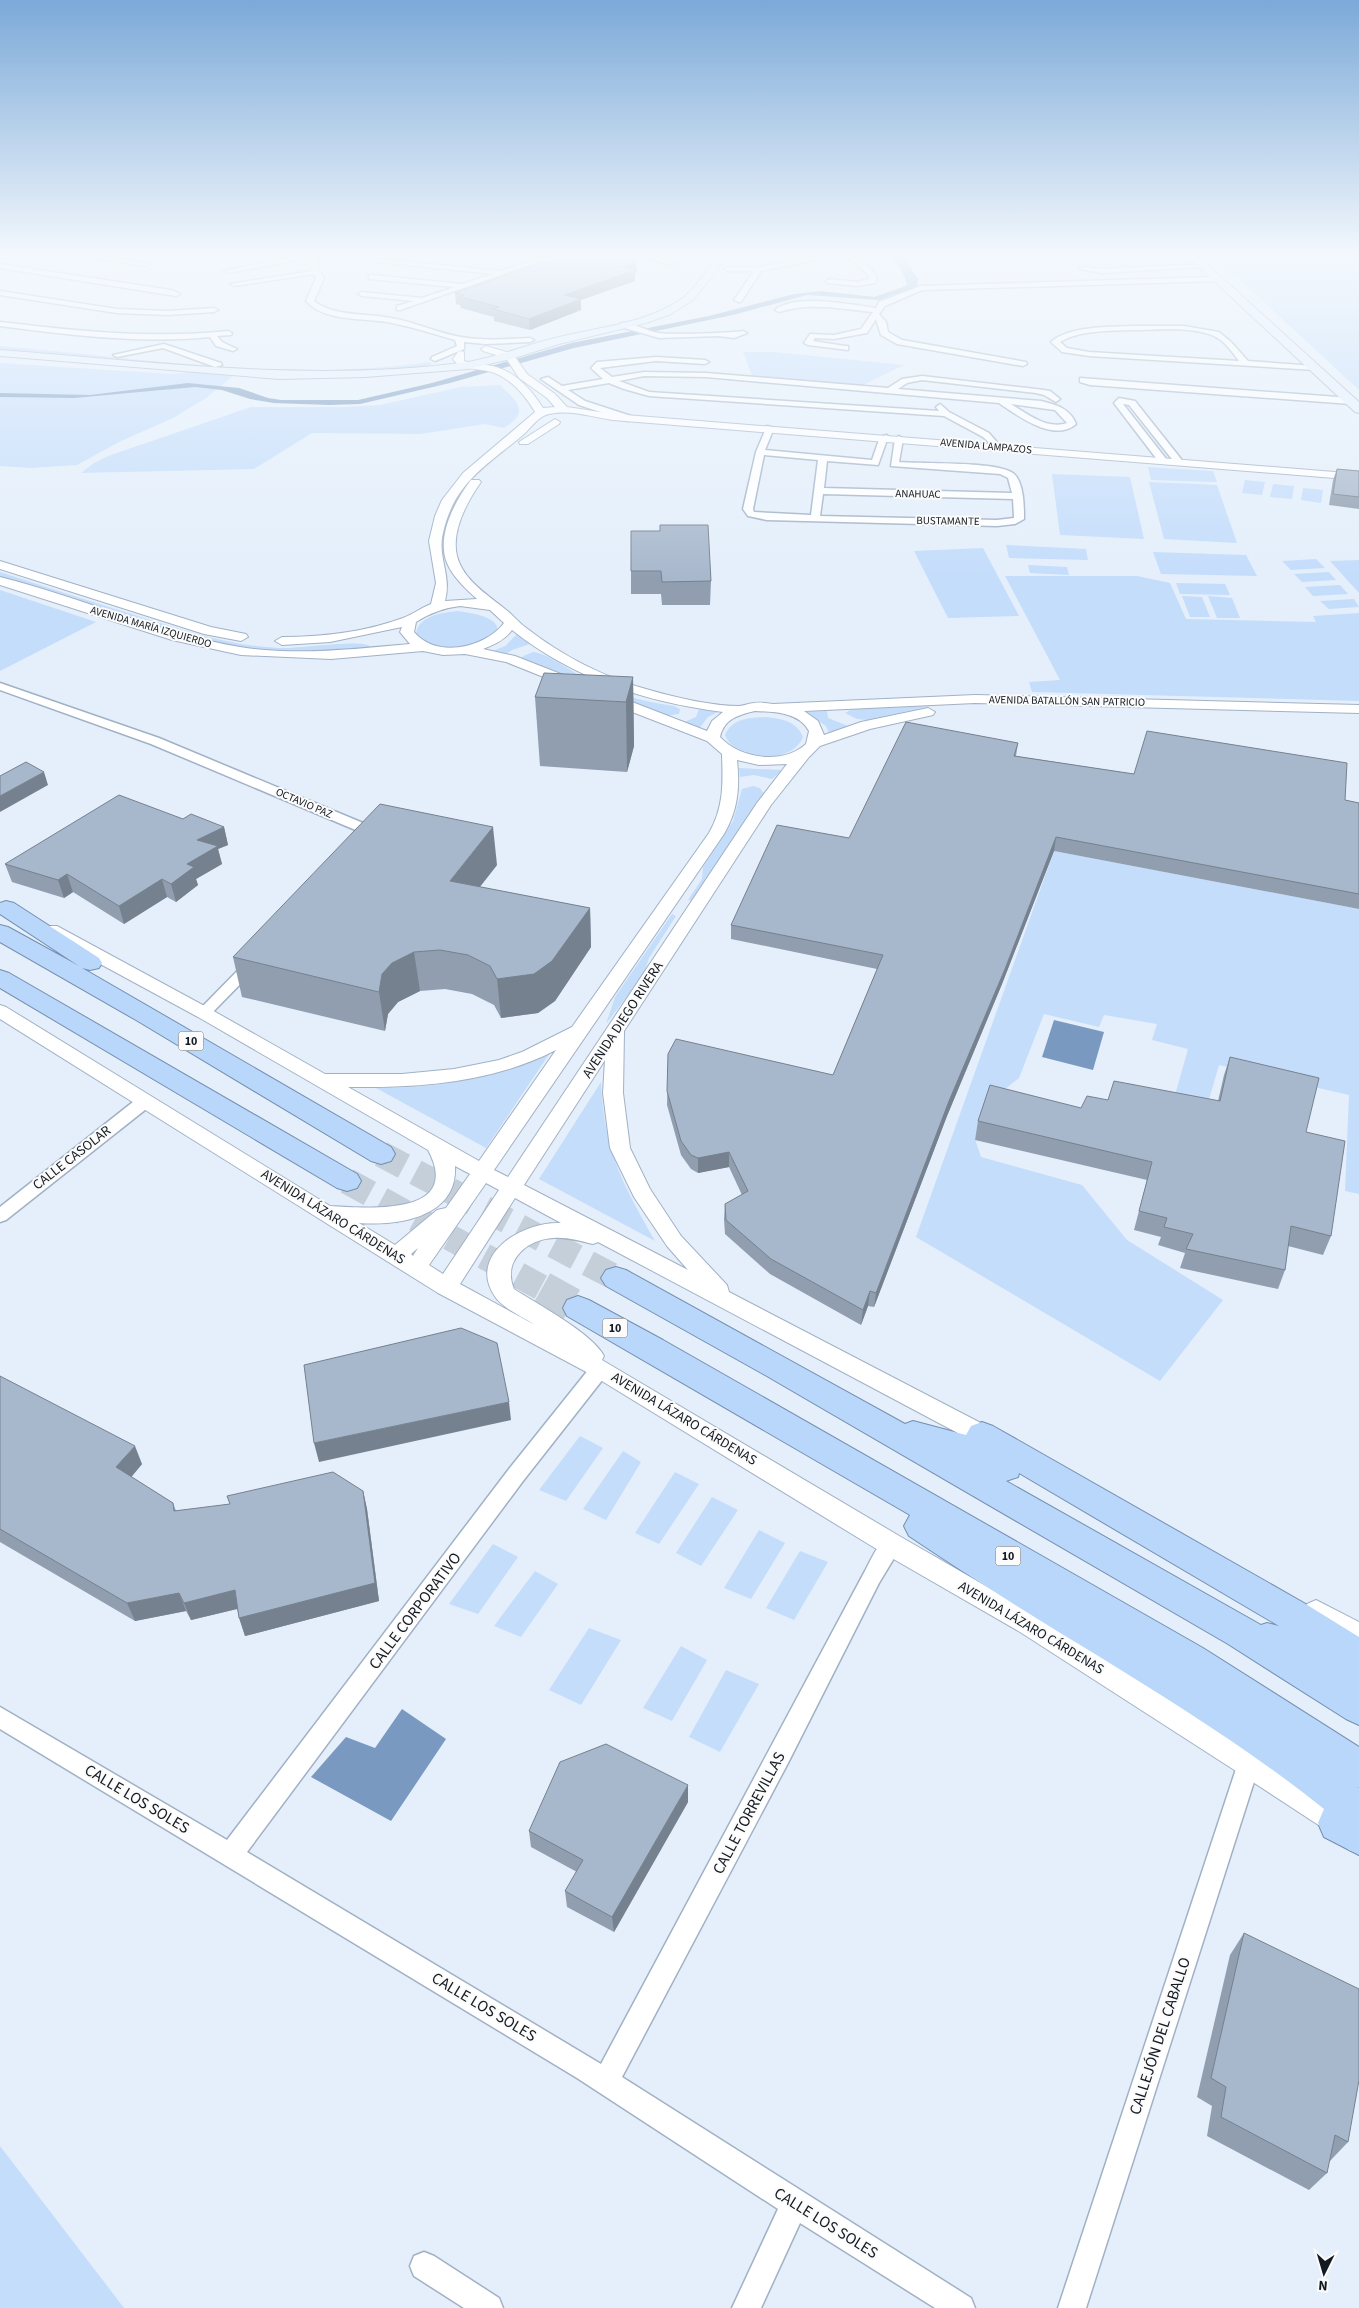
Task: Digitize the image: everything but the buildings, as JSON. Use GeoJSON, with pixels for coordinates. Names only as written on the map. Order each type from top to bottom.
{"type":"FeatureCollection","features":[{"type":"Feature","properties":{"kind":"highway"},"geometry":{"type":"LineString","coordinates":[[3,906],[122,984],[134,995],[145,1014]]}},
{"type":"Feature","properties":{"kind":"highway","name":"10"},"geometry":{"type":"LineString","coordinates":[[0,932],[145,1014],[381,1154]]}},
{"type":"Feature","properties":{"kind":"highway"},"geometry":{"type":"LineString","coordinates":[[0,978],[347,1181]]}},
{"type":"Feature","properties":{"kind":"highway"},"geometry":{"type":"LineString","coordinates":[[0,986],[45,1004]]}},
{"type":"Feature","properties":{"kind":"highway"},"geometry":{"type":"LineString","coordinates":[[616,1278],[886,1429],[1241,1632],[1359,1707]]}},
{"type":"Feature","properties":{"kind":"highway","name":"10"},"geometry":{"type":"LineString","coordinates":[[578,1308],[1190,1660],[1359,1769]]}},
{"type":"Feature","properties":{"kind":"highway"},"geometry":{"type":"LineString","coordinates":[[652,1349],[699,1383],[1006,1581],[1190,1692],[1277,1750],[1350,1826]]}},
{"type":"Feature","properties":{"kind":"highway"},"geometry":{"type":"LineString","coordinates":[[886,1429],[935,1438],[959,1446],[1181,1552]]}},
{"type":"Feature","properties":{"kind":"highway"},"geometry":{"type":"LineString","coordinates":[[982,1435],[1291,1614],[1359,1657]]}},
{"type":"Feature","properties":{"kind":"highway"},"geometry":{"type":"LineString","coordinates":[[1241,1632],[1306,1650],[1359,1680]]}},
{"type":"Feature","properties":{"kind":"main road"},"geometry":{"type":"LineString","coordinates":[[136,364],[280,375],[331,375],[419,364]]}},
{"type":"Feature","properties":{"kind":"main road"},"geometry":{"type":"LineString","coordinates":[[205,364],[322,369],[409,364]]}},
{"type":"Feature","properties":{"kind":"main road"},"geometry":{"type":"LineString","coordinates":[[447,364],[468,366],[478,364]]}},
{"type":"Feature","properties":{"kind":"main road"},"geometry":{"type":"LineString","coordinates":[[1310,364],[1351,402]]}},
{"type":"Feature","properties":{"kind":"street"},"geometry":{"type":"LineString","coordinates":[[463,364],[493,370],[508,377],[530,395],[539,415],[546,422],[564,416]]}},
{"type":"Feature","properties":{"kind":"street"},"geometry":{"type":"LineString","coordinates":[[515,364],[523,376],[551,396],[564,416]]}},
{"type":"Feature","properties":{"kind":"street"},"geometry":{"type":"LineString","coordinates":[[616,364],[596,366],[595,369],[634,391],[649,394],[946,414]]}},
{"type":"Feature","properties":{"kind":"street"},"geometry":{"type":"LineString","coordinates":[[705,364],[706,375]]}},
{"type":"Feature","properties":{"kind":"street"},"geometry":{"type":"LineString","coordinates":[[1242,364],[1315,368]]}},
{"type":"Feature","properties":{"kind":"street"},"geometry":{"type":"LineString","coordinates":[[556,387],[651,373],[706,375],[939,394],[1000,400],[1054,407],[1065,413],[1072,424],[1060,426],[1036,423],[1000,400]]}},
{"type":"Feature","properties":{"kind":"street"},"geometry":{"type":"LineString","coordinates":[[891,390],[905,381],[928,378],[1036,391],[1056,399]]}},
{"type":"Feature","properties":{"kind":"street"},"geometry":{"type":"LineString","coordinates":[[1208,389],[1090,383],[1082,380],[1091,378],[1351,402]]}},
{"type":"Feature","properties":{"kind":"street"},"geometry":{"type":"LineString","coordinates":[[545,379],[582,403],[628,418]]}},
{"type":"Feature","properties":{"kind":"street"},"geometry":{"type":"LineString","coordinates":[[939,394],[940,407],[946,414],[986,435],[997,447]]}},
{"type":"Feature","properties":{"kind":"street"},"geometry":{"type":"LineString","coordinates":[[1162,460],[1118,403],[1119,401],[1132,402],[1178,461]]}},
{"type":"Feature","properties":{"kind":"street","name":"AVENIDA LAMPAZOS"},"geometry":{"type":"LineString","coordinates":[[539,415],[551,410],[564,416],[613,417],[770,428],[1359,477]]}},
{"type":"Feature","properties":{"kind":"street"},"geometry":{"type":"LineString","coordinates":[[492,607],[465,603],[437,606],[442,588],[442,579],[436,560],[436,538],[442,509],[456,486],[472,470],[539,415]]}},
{"type":"Feature","properties":{"kind":"street"},"geometry":{"type":"LineString","coordinates":[[564,416],[497,461],[482,474],[465,495],[457,516],[451,554],[452,562],[471,586],[492,607],[508,617],[512,623],[601,678],[643,693],[693,704],[738,710]]}},
{"type":"Feature","properties":{"kind":"street"},"geometry":{"type":"LineString","coordinates":[[1137,427],[1151,426]]}},
{"type":"Feature","properties":{"kind":"street"},"geometry":{"type":"LineString","coordinates":[[971,427],[978,445]]}},
{"type":"Feature","properties":{"kind":"street","name":"BUSTAMANTE"},"geometry":{"type":"LineString","coordinates":[[770,428],[760,452],[749,512],[766,517],[1012,522],[1020,517],[1014,479],[1005,472],[894,464],[899,439]]}},
{"type":"Feature","properties":{"kind":"street"},"geometry":{"type":"LineString","coordinates":[[760,452],[875,463],[884,438]]}},
{"type":"Feature","properties":{"kind":"street"},"geometry":{"type":"LineString","coordinates":[[815,518],[824,458]]}},
{"type":"Feature","properties":{"kind":"street","name":"ANAHUAC"},"geometry":{"type":"LineString","coordinates":[[818,491],[1017,496]]}},
{"type":"Feature","properties":{"kind":"street","name":"AVENIDA MARÍA IZQUIERDO"},"geometry":{"type":"LineString","coordinates":[[0,565],[209,630],[246,638],[302,642],[369,632],[410,620],[437,606]]}},
{"type":"Feature","properties":{"kind":"street","name":"AVENIDA MARÍA IZQUIERDO"},"geometry":{"type":"LineString","coordinates":[[0,581],[177,637],[214,646],[281,654],[331,655],[426,647],[444,650],[466,650]]}},
{"type":"Feature","properties":{"kind":"street"},"geometry":{"type":"LineString","coordinates":[[442,588],[458,589],[471,586]]}},
{"type":"Feature","properties":{"kind":"street"},"geometry":{"type":"LineString","coordinates":[[410,620],[407,632],[409,636],[426,647]]}},
{"type":"Feature","properties":{"kind":"street"},"geometry":{"type":"LineString","coordinates":[[466,650],[481,647],[500,638],[508,631],[512,623]]}},
{"type":"Feature","properties":{"kind":"street"},"geometry":{"type":"LineString","coordinates":[[369,632],[380,639],[381,643],[378,651]]}},
{"type":"Feature","properties":{"kind":"street"},"geometry":{"type":"LineString","coordinates":[[466,650],[518,652],[545,645]]}},
{"type":"Feature","properties":{"kind":"street"},"geometry":{"type":"LineString","coordinates":[[518,652],[589,690],[712,738],[721,749],[729,754],[762,761],[778,760],[803,754]]}},
{"type":"Feature","properties":{"kind":"street","name":"OCTAVIO PAZ"},"geometry":{"type":"LineString","coordinates":[[0,686],[155,741],[370,831],[374,839],[363,851]]}},
{"type":"Feature","properties":{"kind":"street","name":"AVENIDA BATALLÓN SAN PATRICIO"},"geometry":{"type":"LineString","coordinates":[[774,708],[975,699],[1359,709]]}},
{"type":"Feature","properties":{"kind":"street"},"geometry":{"type":"LineString","coordinates":[[668,722],[686,717],[693,704]]}},
{"type":"Feature","properties":{"kind":"street"},"geometry":{"type":"LineString","coordinates":[[838,705],[836,712],[844,719],[866,725]]}},
{"type":"Feature","properties":{"kind":"street"},"geometry":{"type":"LineString","coordinates":[[712,738],[717,723],[724,716],[738,710],[755,707],[796,712],[814,726],[817,734],[814,743]]}},
{"type":"Feature","properties":{"kind":"street","name":"AVENIDA BATALLÓN SAN PATRICIO"},"geometry":{"type":"LineString","coordinates":[[814,743],[866,725],[923,712],[981,709],[1359,720]]}},
{"type":"Feature","properties":{"kind":"street","name":"AVENIDA DIEGO RIVERA"},"geometry":{"type":"LineString","coordinates":[[446,1287],[765,803],[803,754],[814,743]]}},
{"type":"Feature","properties":{"kind":"street","name":"AVENIDA DIEGO RIVERA"},"geometry":{"type":"LineString","coordinates":[[416,1268],[724,823],[733,783],[729,754]]}},
{"type":"Feature","properties":{"kind":"street"},"geometry":{"type":"LineString","coordinates":[[3,906],[42,924],[204,1013],[482,1172],[514,1186],[733,1305],[1359,1636]]}},
{"type":"Feature","properties":{"kind":"street"},"geometry":{"type":"LineString","coordinates":[[204,1013],[259,957]]}},
{"type":"Feature","properties":{"kind":"street","name":"AVENIDA LÁZARO CÁRDENAS"},"geometry":{"type":"LineString","coordinates":[[0,1011],[144,1102],[446,1287],[600,1369],[892,1545],[1029,1624],[1350,1826]]}},
{"type":"Feature","properties":{"kind":"street"},"geometry":{"type":"LineString","coordinates":[[321,1080],[417,1080],[478,1071],[528,1056],[579,1031]]}},
{"type":"Feature","properties":{"kind":"street"},"geometry":{"type":"LineString","coordinates":[[616,1031],[613,1094],[620,1148],[641,1192],[674,1241],[733,1305]]}},
{"type":"Feature","properties":{"kind":"street","name":"CALLE CASOLAR"},"geometry":{"type":"LineString","coordinates":[[0,1216],[7,1201],[144,1102]]}},
{"type":"Feature","properties":{"kind":"street"},"geometry":{"type":"LineString","coordinates":[[324,1212],[382,1216],[407,1213],[423,1207],[436,1197],[443,1188],[446,1176],[444,1165],[435,1144]]}},
{"type":"Feature","properties":{"kind":"street"},"geometry":{"type":"LineString","coordinates":[[395,1256],[461,1201]]}},
{"type":"Feature","properties":{"kind":"street"},"geometry":{"type":"LineString","coordinates":[[600,1369],[596,1358],[582,1345],[506,1294],[500,1285],[498,1272],[501,1261],[517,1243],[546,1231],[568,1230],[614,1241]]}},
{"type":"Feature","properties":{"kind":"street","name":"CALLE CORPORATIVO"},"geometry":{"type":"LineString","coordinates":[[231,1854],[516,1475],[600,1369]]}},
{"type":"Feature","properties":{"kind":"street","name":"CALLE TORREVILLAS"},"geometry":{"type":"LineString","coordinates":[[606,2081],[780,1755],[872,1577],[892,1545]]}},
{"type":"Feature","properties":{"kind":"street","name":"CALLE LOS SOLES"},"geometry":{"type":"LineString","coordinates":[[0,1717],[231,1854],[606,2081],[795,2204],[961,2308]]}},
{"type":"Feature","properties":{"kind":"street","name":"CALLEJÓN DEL CABALLO"},"geometry":{"type":"LineString","coordinates":[[1072,2308],[1249,1763]]}},
{"type":"Feature","properties":{"kind":"street"},"geometry":{"type":"LineString","coordinates":[[746,2308],[795,2204]]}},
{"type":"Feature","properties":{"kind":"street"},"geometry":{"type":"LineString","coordinates":[[424,2266],[489,2308]]}},
{"type":"Feature","properties":{"kind":"shaded area"},"geometry":{"type":"Polygon","coordinates":[[[0,364],[171,374],[194,372],[234,375],[206,398],[173,418],[119,442],[77,465],[31,468],[0,466],[0,364]]]}},
{"type":"Feature","properties":{"kind":"shaded area"},"geometry":{"type":"Polygon","coordinates":[[[159,364],[321,370],[432,364],[424,367],[339,373],[262,372],[159,364]]]}},
{"type":"Feature","properties":{"kind":"shaded area"},"geometry":{"type":"Polygon","coordinates":[[[499,364],[518,364],[450,383],[360,404],[274,403],[250,399],[222,390],[195,387],[74,398],[0,397],[0,393],[90,395],[188,383],[239,388],[268,398],[281,400],[358,400],[432,383],[499,364]]]}},
{"type":"Feature","properties":{"kind":"shaded area"},"geometry":{"type":"Polygon","coordinates":[[[748,364],[904,365],[859,387],[753,378],[748,364]]]}},
{"type":"Feature","properties":{"kind":"shaded area"},"geometry":{"type":"Polygon","coordinates":[[[1331,364],[1359,364],[1359,390],[1331,364]]]}},
{"type":"Feature","properties":{"kind":"shaded area"},"geometry":{"type":"Polygon","coordinates":[[[500,385],[516,402],[519,411],[512,422],[504,428],[485,424],[420,434],[312,433],[254,469],[81,473],[94,463],[108,456],[251,407],[380,405],[461,387],[500,385]]]}},
{"type":"Feature","properties":{"kind":"shaded area"},"geometry":{"type":"Polygon","coordinates":[[[1148,467],[1213,471],[1217,482],[1151,480],[1148,467]]]}},
{"type":"Feature","properties":{"kind":"shaded area"},"geometry":{"type":"Polygon","coordinates":[[[1052,474],[1130,477],[1144,539],[1060,535],[1052,474]]]}},
{"type":"Feature","properties":{"kind":"shaded area"},"geometry":{"type":"Polygon","coordinates":[[[1245,480],[1265,482],[1262,495],[1242,493],[1245,480]]]}},
{"type":"Feature","properties":{"kind":"shaded area"},"geometry":{"type":"Polygon","coordinates":[[[1149,482],[1217,485],[1237,543],[1164,539],[1149,482]]]}},
{"type":"Feature","properties":{"kind":"shaded area"},"geometry":{"type":"Polygon","coordinates":[[[1273,484],[1294,486],[1292,499],[1270,497],[1273,484]]]}},
{"type":"Feature","properties":{"kind":"shaded area"},"geometry":{"type":"Polygon","coordinates":[[[1303,488],[1323,490],[1321,503],[1301,500],[1303,488]]]}},
{"type":"Feature","properties":{"kind":"shaded area"},"geometry":{"type":"Polygon","coordinates":[[[1006,545],[1086,549],[1088,560],[1009,558],[1006,545]]]}},
{"type":"Feature","properties":{"kind":"shaded area"},"geometry":{"type":"Polygon","coordinates":[[[983,548],[1019,616],[948,618],[914,551],[983,548]]]}},
{"type":"Feature","properties":{"kind":"shaded area"},"geometry":{"type":"Polygon","coordinates":[[[1153,552],[1246,555],[1257,576],[1161,574],[1153,552]]]}},
{"type":"Feature","properties":{"kind":"shaded area"},"geometry":{"type":"Polygon","coordinates":[[[1316,559],[1325,568],[1291,570],[1282,561],[1316,559]]]}},
{"type":"Feature","properties":{"kind":"shaded area"},"geometry":{"type":"Polygon","coordinates":[[[1359,560],[1359,593],[1330,561],[1359,560]]]}},
{"type":"Feature","properties":{"kind":"shaded area"},"geometry":{"type":"Polygon","coordinates":[[[1028,565],[1067,567],[1069,575],[1030,573],[1028,565]]]}},
{"type":"Feature","properties":{"kind":"shaded area"},"geometry":{"type":"Polygon","coordinates":[[[0,572],[173,627],[226,641],[279,648],[364,644],[369,646],[369,649],[333,654],[247,650],[189,637],[0,578],[0,572]]]}},
{"type":"Feature","properties":{"kind":"shaded area"},"geometry":{"type":"Polygon","coordinates":[[[1329,572],[1336,580],[1302,582],[1294,574],[1329,572]]]}},
{"type":"Feature","properties":{"kind":"shaded area"},"geometry":{"type":"Polygon","coordinates":[[[1005,576],[1137,576],[1170,583],[1186,619],[1316,622],[1313,616],[1359,613],[1359,701],[1032,692],[1029,682],[1060,680],[1005,576]]]}},
{"type":"Feature","properties":{"kind":"shaded area"},"geometry":{"type":"Polygon","coordinates":[[[1176,583],[1225,584],[1230,595],[1180,594],[1176,583]]]}},
{"type":"Feature","properties":{"kind":"shaded area"},"geometry":{"type":"Polygon","coordinates":[[[1340,585],[1348,594],[1313,596],[1305,587],[1340,585]]]}},
{"type":"Feature","properties":{"kind":"shaded area"},"geometry":{"type":"Polygon","coordinates":[[[0,590],[96,622],[0,671],[0,590]]]}},
{"type":"Feature","properties":{"kind":"shaded area"},"geometry":{"type":"Polygon","coordinates":[[[1182,596],[1202,597],[1210,617],[1190,617],[1182,596]]]}},
{"type":"Feature","properties":{"kind":"shaded area"},"geometry":{"type":"Polygon","coordinates":[[[1208,596],[1232,598],[1240,618],[1217,618],[1208,596]]]}},
{"type":"Feature","properties":{"kind":"shaded area"},"geometry":{"type":"Polygon","coordinates":[[[1354,599],[1359,607],[1329,609],[1320,601],[1354,599]]]}},
{"type":"Feature","properties":{"kind":"shaded area"},"geometry":{"type":"Polygon","coordinates":[[[457,611],[488,618],[497,627],[495,632],[488,639],[480,643],[461,648],[440,647],[430,644],[422,640],[416,633],[422,622],[432,616],[457,611]]]}},
{"type":"Feature","properties":{"kind":"shaded area"},"geometry":{"type":"Polygon","coordinates":[[[517,634],[530,644],[512,650],[500,658],[483,655],[505,646],[517,634]]]}},
{"type":"Feature","properties":{"kind":"shaded area"},"geometry":{"type":"Polygon","coordinates":[[[533,652],[540,653],[581,677],[608,689],[641,700],[674,706],[680,709],[679,714],[664,716],[520,661],[523,656],[533,652]]]}},
{"type":"Feature","properties":{"kind":"shaded area"},"geometry":{"type":"Polygon","coordinates":[[[931,706],[867,720],[857,719],[845,713],[852,709],[931,706]]]}},
{"type":"Feature","properties":{"kind":"shaded area"},"geometry":{"type":"Polygon","coordinates":[[[699,709],[718,712],[708,717],[698,730],[682,723],[696,717],[699,709]]]}},
{"type":"Feature","properties":{"kind":"shaded area"},"geometry":{"type":"Polygon","coordinates":[[[827,711],[828,718],[848,726],[830,735],[826,726],[805,712],[827,711]]]}},
{"type":"Feature","properties":{"kind":"shaded area"},"geometry":{"type":"Polygon","coordinates":[[[766,717],[783,720],[797,727],[803,737],[797,746],[788,752],[776,756],[764,757],[740,751],[731,744],[725,735],[728,729],[737,722],[766,717]]]}},
{"type":"Feature","properties":{"kind":"shaded area"},"geometry":{"type":"Polygon","coordinates":[[[739,768],[782,770],[772,779],[754,775],[740,777],[739,768]]]}},
{"type":"Feature","properties":{"kind":"shaded area"},"geometry":{"type":"Polygon","coordinates":[[[753,786],[760,788],[764,794],[693,901],[688,900],[702,879],[703,867],[733,821],[742,789],[753,786]]]}},
{"type":"Feature","properties":{"kind":"shaded area"},"geometry":{"type":"Polygon","coordinates":[[[1054,851],[1359,909],[1359,1194],[1345,1191],[1349,1095],[1219,1065],[1208,1103],[1175,1095],[1188,1049],[1152,1040],[1157,1024],[1104,1015],[1099,1027],[1044,1014],[1019,1078],[986,1104],[975,1139],[981,1157],[1082,1185],[1127,1240],[1223,1300],[1160,1381],[916,1237],[1054,851]]]}},
{"type":"Feature","properties":{"kind":"shaded area"},"geometry":{"type":"Polygon","coordinates":[[[672,914],[676,916],[649,958],[644,974],[606,1024],[615,997],[672,914]]]}},
{"type":"Feature","properties":{"kind":"shaded area"},"geometry":{"type":"Polygon","coordinates":[[[1054,1020],[1104,1032],[1093,1070],[1042,1057],[1054,1020]]]}},
{"type":"Feature","properties":{"kind":"shaded area"},"geometry":{"type":"Polygon","coordinates":[[[550,1053],[486,1148],[376,1088],[444,1084],[487,1076],[550,1053]]]}},
{"type":"Feature","properties":{"kind":"shaded area"},"geometry":{"type":"Polygon","coordinates":[[[601,1082],[606,1127],[617,1165],[633,1201],[655,1241],[539,1179],[601,1082]]]}},
{"type":"Feature","properties":{"kind":"shaded area"},"geometry":{"type":"Polygon","coordinates":[[[580,1436],[603,1448],[566,1501],[539,1490],[580,1436]]]}},
{"type":"Feature","properties":{"kind":"shaded area"},"geometry":{"type":"Polygon","coordinates":[[[623,1451],[641,1462],[606,1520],[583,1509],[623,1451]]]}},
{"type":"Feature","properties":{"kind":"shaded area"},"geometry":{"type":"Polygon","coordinates":[[[675,1472],[699,1484],[659,1544],[635,1533],[675,1472]]]}},
{"type":"Feature","properties":{"kind":"shaded area"},"geometry":{"type":"Polygon","coordinates":[[[712,1497],[738,1510],[701,1566],[676,1553],[712,1497]]]}},
{"type":"Feature","properties":{"kind":"shaded area"},"geometry":{"type":"Polygon","coordinates":[[[759,1530],[785,1543],[751,1599],[724,1588],[759,1530]]]}},
{"type":"Feature","properties":{"kind":"shaded area"},"geometry":{"type":"Polygon","coordinates":[[[493,1544],[518,1557],[478,1614],[449,1604],[493,1544]]]}},
{"type":"Feature","properties":{"kind":"shaded area"},"geometry":{"type":"Polygon","coordinates":[[[800,1551],[828,1562],[794,1620],[766,1608],[800,1551]]]}},
{"type":"Feature","properties":{"kind":"shaded area"},"geometry":{"type":"Polygon","coordinates":[[[535,1571],[558,1584],[521,1637],[494,1626],[535,1571]]]}},
{"type":"Feature","properties":{"kind":"shaded area"},"geometry":{"type":"Polygon","coordinates":[[[589,1628],[621,1640],[581,1705],[549,1690],[589,1628]]]}},
{"type":"Feature","properties":{"kind":"shaded area"},"geometry":{"type":"Polygon","coordinates":[[[681,1646],[707,1660],[672,1721],[643,1708],[681,1646]]]}},
{"type":"Feature","properties":{"kind":"shaded area"},"geometry":{"type":"Polygon","coordinates":[[[726,1670],[759,1684],[720,1752],[689,1737],[726,1670]]]}},
{"type":"Feature","properties":{"kind":"shaded area"},"geometry":{"type":"Polygon","coordinates":[[[402,1709],[446,1739],[391,1821],[311,1777],[346,1737],[375,1748],[402,1709]]]}},
{"type":"Feature","properties":{"kind":"shaded area"},"geometry":{"type":"Polygon","coordinates":[[[0,2146],[124,2308],[0,2308],[0,2146]]]}},
{"type":"Feature","properties":{"kind":"tunnel"},"geometry":{"type":"LineString","coordinates":[[381,1154],[616,1278]]}},
{"type":"Feature","properties":{"kind":"tunnel"},"geometry":{"type":"LineString","coordinates":[[347,1181],[544,1289]]}},
{"type":"Feature","properties":{"kind":"tunnel"},"geometry":{"type":"LineString","coordinates":[[542,1288],[578,1308]]}}]}
